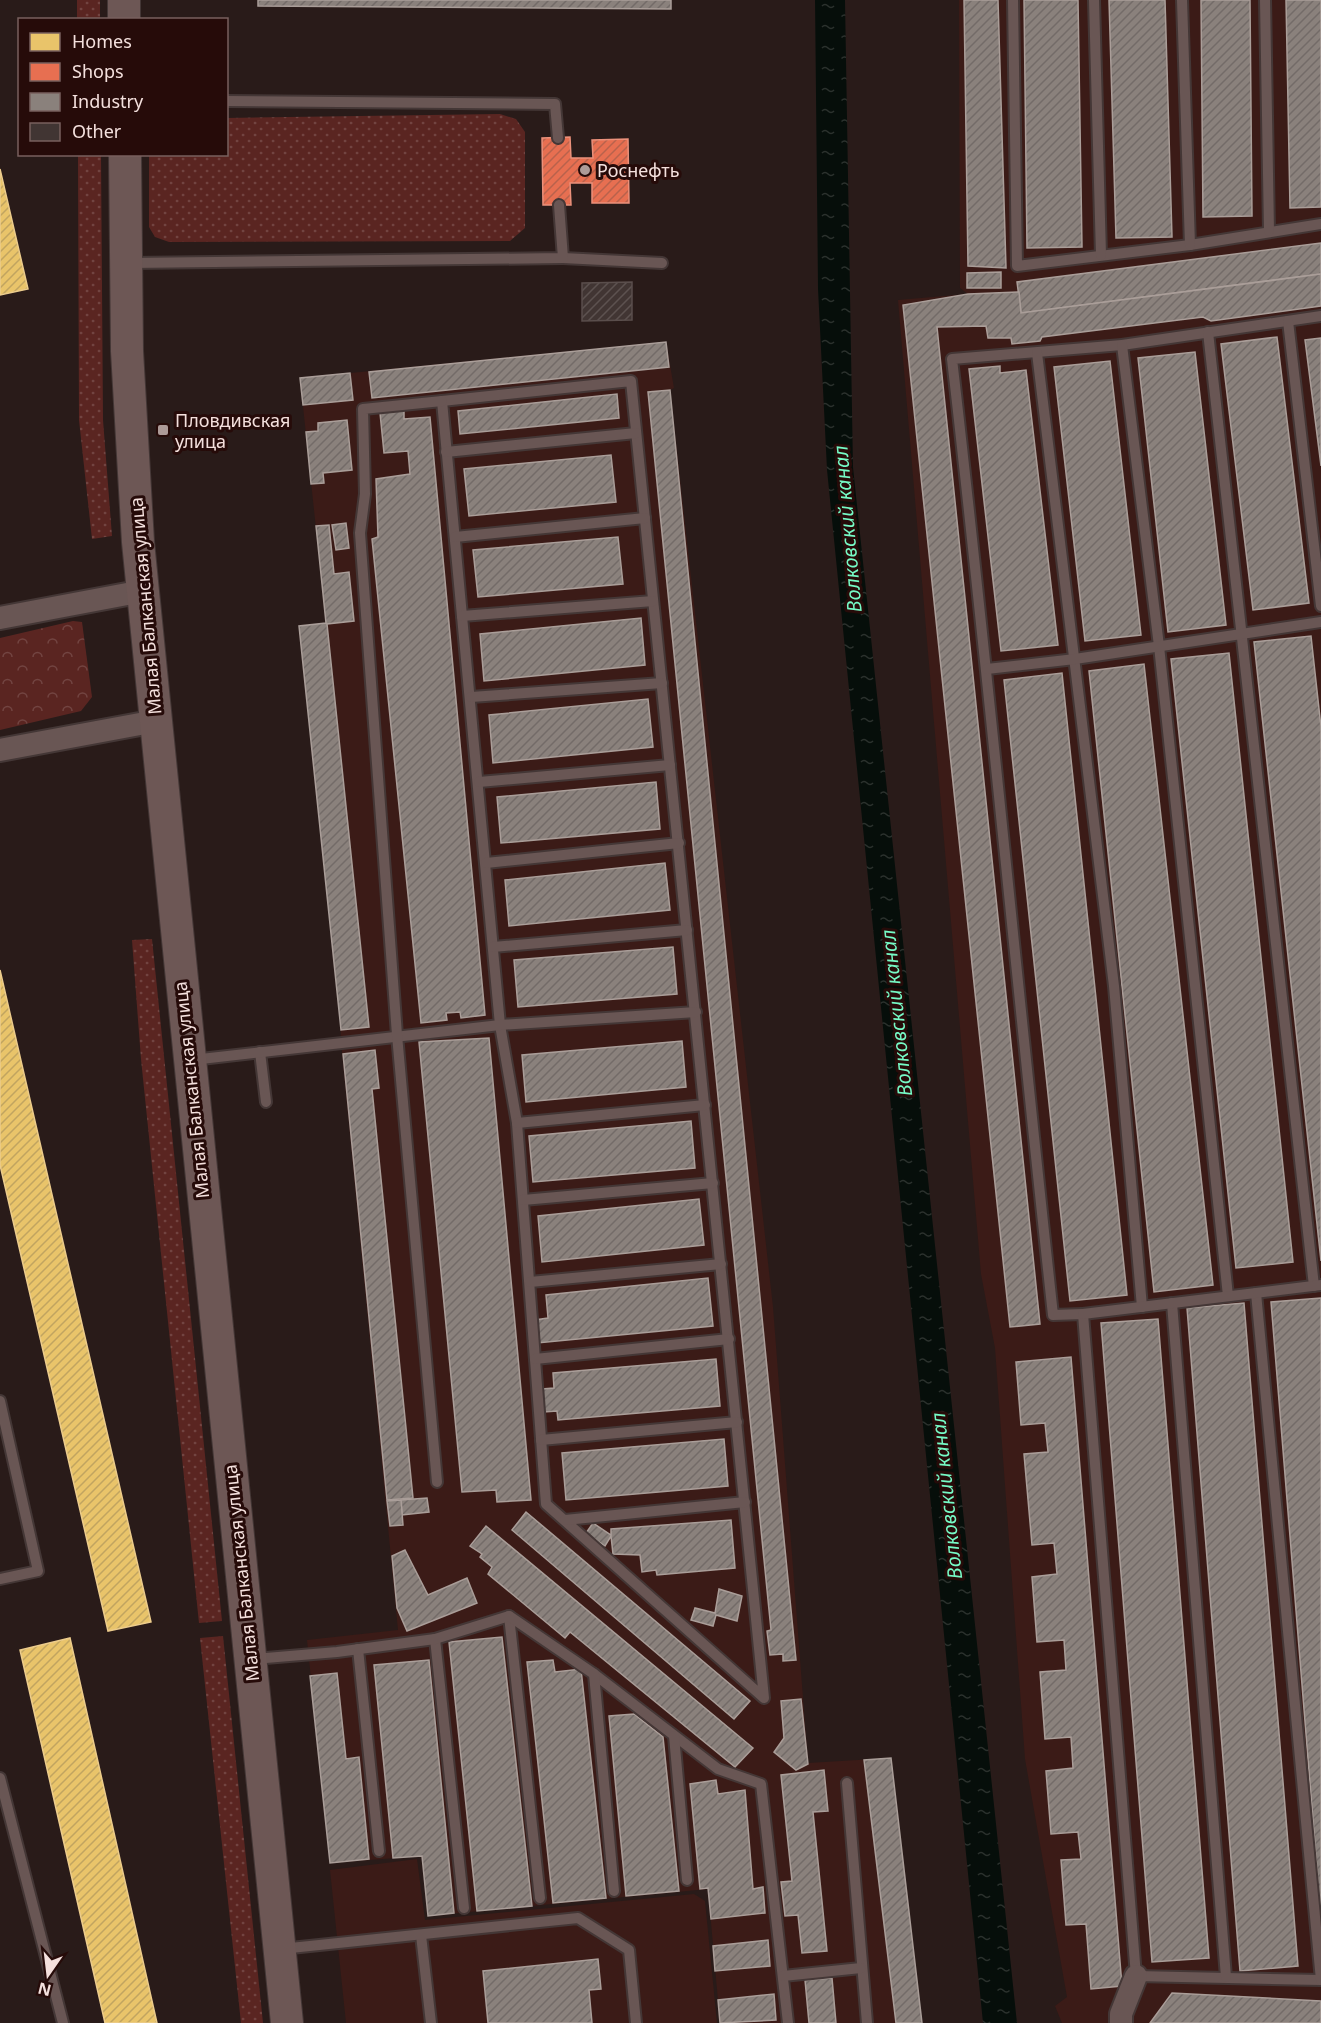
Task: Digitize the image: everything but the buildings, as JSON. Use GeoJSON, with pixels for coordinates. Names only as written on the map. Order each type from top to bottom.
{"type":"FeatureCollection","features":[{"type":"Feature","properties":{"kind":"street"},"geometry":{"type":"LineString","coordinates":[[124,0],[124,18]]}},
{"type":"Feature","properties":{"kind":"street","name":"Малая Балканская улица"},"geometry":{"type":"LineString","coordinates":[[125,156],[130,422],[142,591],[287,2023]]}},
{"type":"Feature","properties":{"kind":"street"},"geometry":{"type":"LineString","coordinates":[[0,618],[142,591]]}},
{"type":"Feature","properties":{"kind":"street"},"geometry":{"type":"LineString","coordinates":[[0,750],[156,721]]}},
{"type":"Feature","properties":{"kind":"street"},"geometry":{"type":"LineString","coordinates":[[1121,2023],[1121,2014],[1136,1976]]}},
{"type":"Feature","properties":{"kind":"lane"},"geometry":{"type":"LineString","coordinates":[[1013,0],[1017,266],[1190,245],[1321,224]]}},
{"type":"Feature","properties":{"kind":"lane"},"geometry":{"type":"LineString","coordinates":[[1094,0],[1101,255]]}},
{"type":"Feature","properties":{"kind":"lane"},"geometry":{"type":"LineString","coordinates":[[1182,0],[1190,245]]}},
{"type":"Feature","properties":{"kind":"lane"},"geometry":{"type":"LineString","coordinates":[[1265,0],[1269,231]]}},
{"type":"Feature","properties":{"kind":"lane"},"geometry":{"type":"LineString","coordinates":[[228,102],[555,104],[558,138]]}},
{"type":"Feature","properties":{"kind":"lane"},"geometry":{"type":"LineString","coordinates":[[559,205],[563,258]]}},
{"type":"Feature","properties":{"kind":"lane"},"geometry":{"type":"LineString","coordinates":[[126,264],[563,258],[662,263]]}},
{"type":"Feature","properties":{"kind":"lane"},"geometry":{"type":"LineString","coordinates":[[1208,332],[1318,1285],[1083,1314],[1053,1315],[1017,994],[987,669],[952,359],[1122,345],[1208,332],[1321,316]]}},
{"type":"Feature","properties":{"kind":"lane"},"geometry":{"type":"LineString","coordinates":[[1288,321],[1321,606]]}},
{"type":"Feature","properties":{"kind":"lane"},"geometry":{"type":"LineString","coordinates":[[1122,345],[1159,646],[1228,1296]]}},
{"type":"Feature","properties":{"kind":"lane"},"geometry":{"type":"LineString","coordinates":[[1037,353],[1114,986],[1142,1307]]}},
{"type":"Feature","properties":{"kind":"lane"},"geometry":{"type":"LineString","coordinates":[[437,1482],[397,1035],[360,533],[365,494],[363,409],[442,400],[631,381],[764,1698],[546,1504],[518,1123],[500,1025],[442,400]]}},
{"type":"Feature","properties":{"kind":"lane"},"geometry":{"type":"LineString","coordinates":[[446,452],[636,433]]}},
{"type":"Feature","properties":{"kind":"lane"},"geometry":{"type":"LineString","coordinates":[[454,537],[645,518]]}},
{"type":"Feature","properties":{"kind":"lane"},"geometry":{"type":"LineString","coordinates":[[462,616],[653,601]]}},
{"type":"Feature","properties":{"kind":"lane"},"geometry":{"type":"LineString","coordinates":[[987,669],[1076,659],[1321,622]]}},
{"type":"Feature","properties":{"kind":"lane"},"geometry":{"type":"LineString","coordinates":[[471,697],[662,683]]}},
{"type":"Feature","properties":{"kind":"lane"},"geometry":{"type":"LineString","coordinates":[[479,782],[670,765]]}},
{"type":"Feature","properties":{"kind":"lane"},"geometry":{"type":"LineString","coordinates":[[486,863],[679,843]]}},
{"type":"Feature","properties":{"kind":"lane"},"geometry":{"type":"LineString","coordinates":[[493,946],[687,930]]}},
{"type":"Feature","properties":{"kind":"lane"},"geometry":{"type":"LineString","coordinates":[[188,1060],[500,1025],[696,1012]]}},
{"type":"Feature","properties":{"kind":"lane"},"geometry":{"type":"LineString","coordinates":[[260,1052],[266,1102]]}},
{"type":"Feature","properties":{"kind":"lane"},"geometry":{"type":"LineString","coordinates":[[518,1123],[705,1105]]}},
{"type":"Feature","properties":{"kind":"lane"},"geometry":{"type":"LineString","coordinates":[[523,1200],[713,1183]]}},
{"type":"Feature","properties":{"kind":"lane"},"geometry":{"type":"LineString","coordinates":[[530,1282],[721,1264]]}},
{"type":"Feature","properties":{"kind":"lane"},"geometry":{"type":"LineString","coordinates":[[1083,1314],[1136,1976],[1321,1980],[1256,1293]]}},
{"type":"Feature","properties":{"kind":"lane"},"geometry":{"type":"LineString","coordinates":[[1172,1303],[1226,1977]]}},
{"type":"Feature","properties":{"kind":"lane"},"geometry":{"type":"LineString","coordinates":[[535,1359],[729,1339]]}},
{"type":"Feature","properties":{"kind":"lane"},"geometry":{"type":"LineString","coordinates":[[0,1401],[38,1571],[0,1580]]}},
{"type":"Feature","properties":{"kind":"lane"},"geometry":{"type":"LineString","coordinates":[[541,1440],[737,1422]]}},
{"type":"Feature","properties":{"kind":"lane"},"geometry":{"type":"LineString","coordinates":[[565,1520],[745,1502]]}},
{"type":"Feature","properties":{"kind":"lane"},"geometry":{"type":"LineString","coordinates":[[249,1659],[435,1639],[509,1616]]}},
{"type":"Feature","properties":{"kind":"lane"},"geometry":{"type":"LineString","coordinates":[[509,1616],[594,1674],[718,1769],[761,1784],[788,2023]]}},
{"type":"Feature","properties":{"kind":"lane"},"geometry":{"type":"LineString","coordinates":[[509,1616],[540,1898]]}},
{"type":"Feature","properties":{"kind":"lane"},"geometry":{"type":"LineString","coordinates":[[435,1639],[464,1908]]}},
{"type":"Feature","properties":{"kind":"lane"},"geometry":{"type":"LineString","coordinates":[[358,1649],[380,1851]]}},
{"type":"Feature","properties":{"kind":"lane"},"geometry":{"type":"LineString","coordinates":[[594,1674],[614,1891]]}},
{"type":"Feature","properties":{"kind":"lane"},"geometry":{"type":"LineString","coordinates":[[674,1736],[687,1880]]}},
{"type":"Feature","properties":{"kind":"lane"},"geometry":{"type":"LineString","coordinates":[[0,1778],[63,2023]]}},
{"type":"Feature","properties":{"kind":"lane"},"geometry":{"type":"LineString","coordinates":[[847,1783],[867,2023]]}},
{"type":"Feature","properties":{"kind":"lane"},"geometry":{"type":"LineString","coordinates":[[279,1949],[578,1918],[629,1950],[636,2023]]}},
{"type":"Feature","properties":{"kind":"lane"},"geometry":{"type":"LineString","coordinates":[[421,1935],[431,2023]]}},
{"type":"Feature","properties":{"kind":"lane"},"geometry":{"type":"LineString","coordinates":[[783,1976],[861,1968]]}},
{"type":"Feature","properties":{"kind":"shaded area"},"geometry":{"type":"Polygon","coordinates":[[[959,0],[1321,0],[1321,2023],[1062,2023],[1055,2006],[1067,1997],[1025,1759],[995,1348],[981,1274],[898,300],[968,294],[960,288],[959,0]]]}},
{"type":"Feature","properties":{"kind":"shaded area"},"geometry":{"type":"Polygon","coordinates":[[[666,342],[674,388],[670,390],[773,1307],[808,1763],[891,1758],[922,2023],[720,2023],[708,1889],[428,1916],[422,1856],[330,1863],[307,1640],[398,1630],[341,1042],[326,623],[300,378],[666,342]]]}},
{"type":"Feature","properties":{"kind":"shaded area"},"geometry":{"type":"Polygon","coordinates":[[[417,1859],[425,1920],[694,1894],[705,1901],[717,2023],[346,2023],[330,1870],[417,1859]]]}},
{"type":"Feature","properties":{"kind":"green space"},"geometry":{"type":"Polygon","coordinates":[[[77,0],[100,0],[100,18],[77,18],[77,0]]]}},
{"type":"Feature","properties":{"kind":"green space"},"geometry":{"type":"Polygon","coordinates":[[[500,114],[516,119],[525,132],[525,228],[510,241],[169,242],[155,237],[149,227],[149,156],[228,156],[228,118],[500,114]]]}},
{"type":"Feature","properties":{"kind":"green space"},"geometry":{"type":"Polygon","coordinates":[[[78,156],[101,156],[103,420],[112,536],[92,539],[79,420],[78,156]]]}},
{"type":"Feature","properties":{"kind":"green space"},"geometry":{"type":"Polygon","coordinates":[[[73,621],[82,622],[92,697],[81,711],[0,730],[0,638],[73,621]]]}},
{"type":"Feature","properties":{"kind":"green space"},"geometry":{"type":"Polygon","coordinates":[[[152,939],[222,1621],[199,1623],[141,1059],[132,940],[152,939]]]}},
{"type":"Feature","properties":{"kind":"green space"},"geometry":{"type":"Polygon","coordinates":[[[223,1636],[263,2023],[241,2023],[200,1638],[223,1636]]]}},
{"type":"Feature","properties":{"kind":"water","name":"Волковский канал"},"geometry":{"type":"Polygon","coordinates":[[[815,0],[845,0],[853,467],[1017,2023],[983,2023],[827,470],[818,289],[815,0]]]}},
{"type":"Feature","properties":{"kind":"place","name":"Роснефть"},"geometry":{"type":"Point","coordinates":[585,170]}},
{"type":"Feature","properties":{"kind":"place","name":"Пловдивская улица"},"geometry":{"type":"Point","coordinates":[163,430]}}]}
